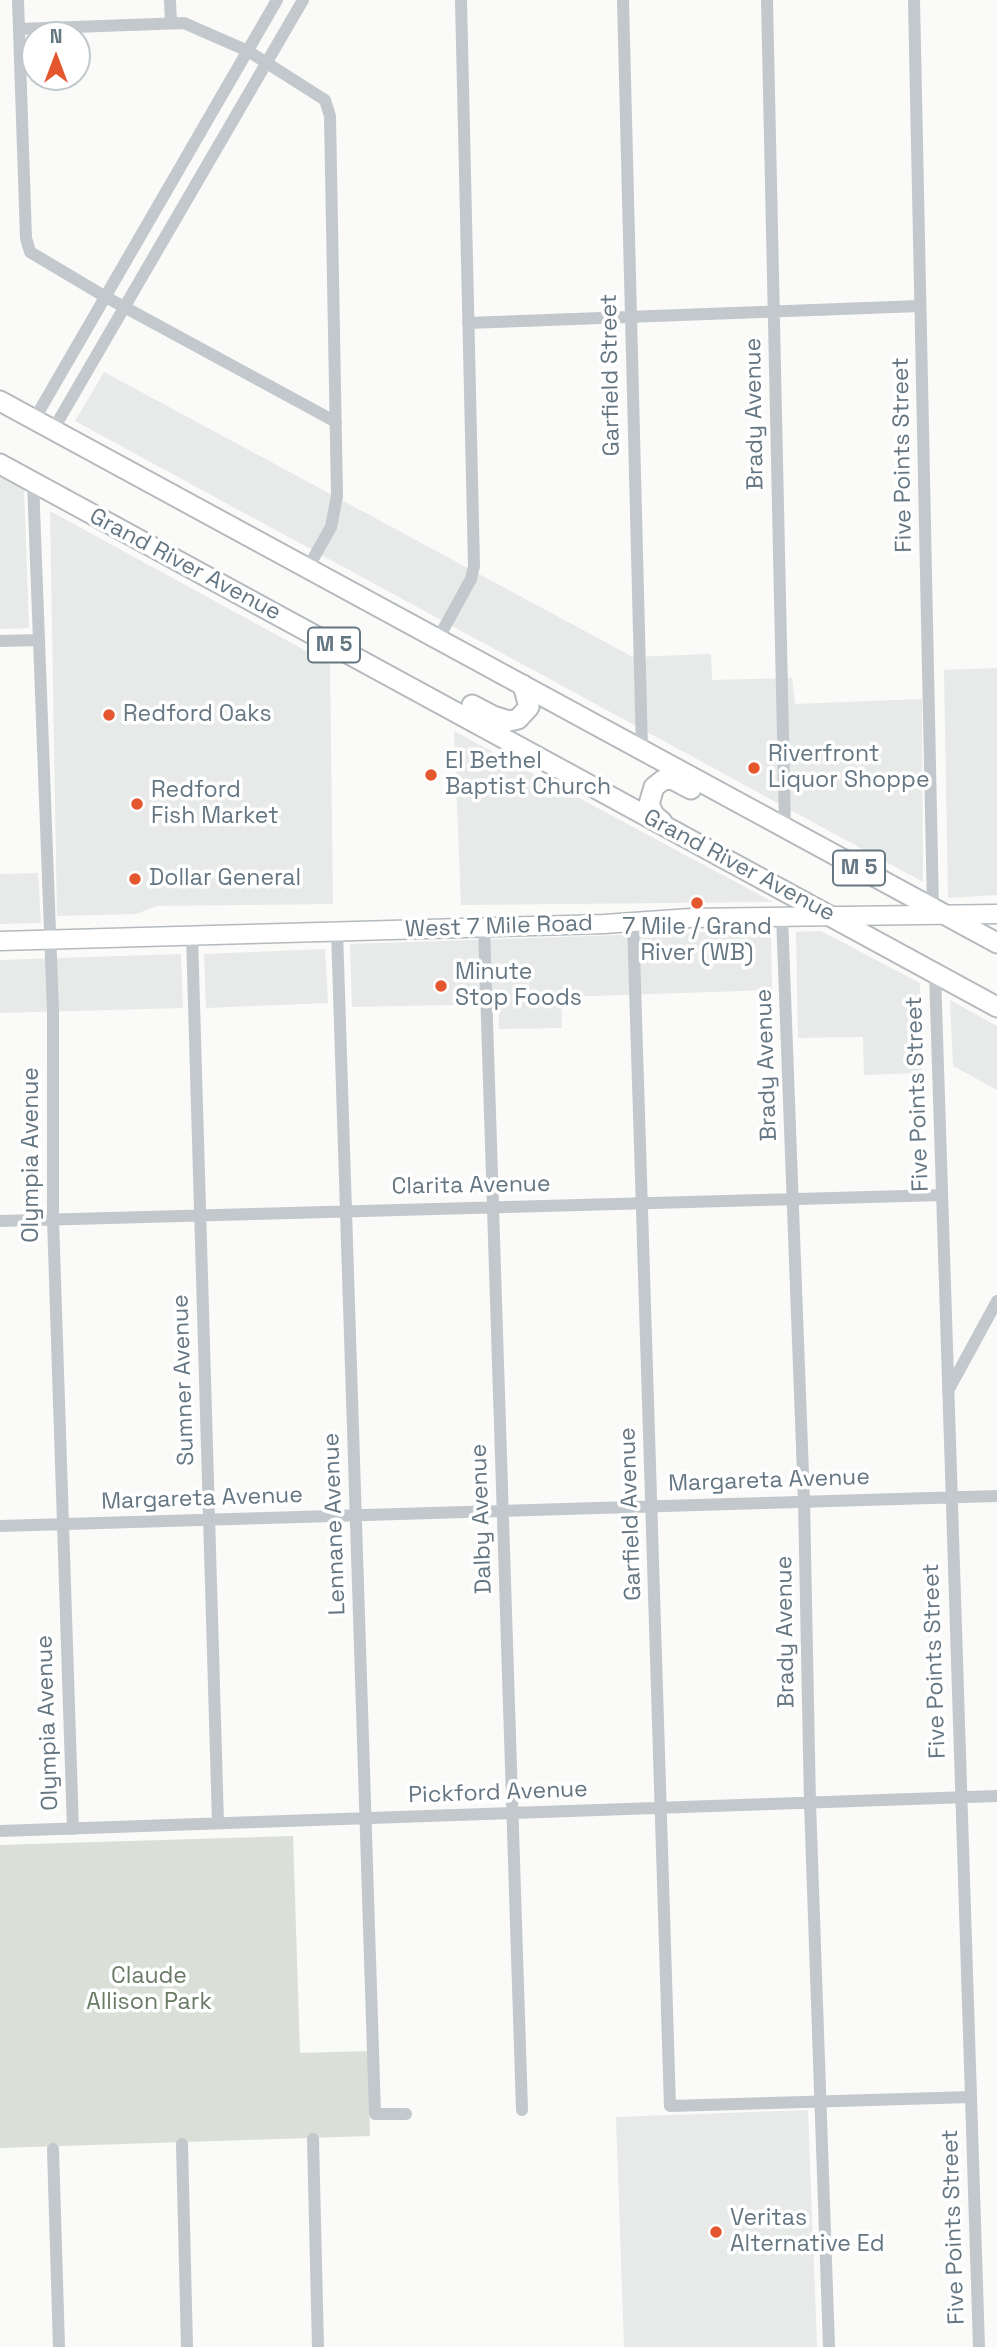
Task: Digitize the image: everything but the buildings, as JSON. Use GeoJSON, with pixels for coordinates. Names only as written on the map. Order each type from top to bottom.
{"type":"FeatureCollection","features":[{"type":"Feature","properties":{"kind":"main road","name":"M 5"},"geometry":{"type":"LineString","coordinates":[[0,401],[309,566],[997,943]]}},
{"type":"Feature","properties":{"kind":"main road"},"geometry":{"type":"LineString","coordinates":[[0,414],[111,473],[148,481]]}},
{"type":"Feature","properties":{"kind":"main road","name":"Grand River Avenue"},"geometry":{"type":"LineString","coordinates":[[0,464],[997,1007]]}},
{"type":"Feature","properties":{"kind":"main road"},"geometry":{"type":"LineString","coordinates":[[356,657],[386,661],[493,716],[509,721],[524,716],[529,707],[523,685]]}},
{"type":"Feature","properties":{"kind":"main road"},"geometry":{"type":"LineString","coordinates":[[667,827],[654,815],[649,804],[654,787],[663,780],[672,779],[719,804],[744,806]]}},
{"type":"Feature","properties":{"kind":"main road","name":"West 7 Mile Road"},"geometry":{"type":"LineString","coordinates":[[0,941],[782,915],[940,912],[997,914]]}},
{"type":"Feature","properties":{"kind":"street"},"geometry":{"type":"LineString","coordinates":[[18,0],[27,246],[33,256],[336,422]]}},
{"type":"Feature","properties":{"kind":"street"},"geometry":{"type":"LineString","coordinates":[[170,0],[171,23]]}},
{"type":"Feature","properties":{"kind":"street"},"geometry":{"type":"LineString","coordinates":[[34,420],[277,0]]}},
{"type":"Feature","properties":{"kind":"street"},"geometry":{"type":"LineString","coordinates":[[53,430],[303,0]]}},
{"type":"Feature","properties":{"kind":"street"},"geometry":{"type":"LineString","coordinates":[[438,639],[471,579],[474,566],[461,0]]}},
{"type":"Feature","properties":{"kind":"street","name":"Garfield Street"},"geometry":{"type":"LineString","coordinates":[[624,0],[642,750]]}},
{"type":"Feature","properties":{"kind":"street","name":"Brady Avenue"},"geometry":{"type":"LineString","coordinates":[[767,0],[785,828]]}},
{"type":"Feature","properties":{"kind":"street","name":"Five Points Street"},"geometry":{"type":"LineString","coordinates":[[914,0],[920,306],[940,912]]}},
{"type":"Feature","properties":{"kind":"street"},"geometry":{"type":"LineString","coordinates":[[19,29],[171,23],[198,27],[248,51],[319,94],[329,112],[336,422],[335,512],[331,527],[309,566]]}},
{"type":"Feature","properties":{"kind":"street"},"geometry":{"type":"LineString","coordinates":[[468,323],[920,306]]}},
{"type":"Feature","properties":{"kind":"street","name":"Olympia Avenue"},"geometry":{"type":"LineString","coordinates":[[33,482],[52,1011],[53,1219],[73,1829]]}},
{"type":"Feature","properties":{"kind":"street"},"geometry":{"type":"LineString","coordinates":[[0,640],[37,640]]}},
{"type":"Feature","properties":{"kind":"street","name":"Brady Avenue"},"geometry":{"type":"LineString","coordinates":[[782,915],[804,1501],[810,1803],[829,2347]]}},
{"type":"Feature","properties":{"kind":"street","name":"Garfield Avenue"},"geometry":{"type":"LineString","coordinates":[[633,922],[670,2106],[820,2102]]}},
{"type":"Feature","properties":{"kind":"street","name":"Dalby Avenue"},"geometry":{"type":"LineString","coordinates":[[484,927],[522,2110]]}},
{"type":"Feature","properties":{"kind":"street","name":"Lennane Avenue"},"geometry":{"type":"LineString","coordinates":[[337,931],[375,2115],[406,2114]]}},
{"type":"Feature","properties":{"kind":"street","name":"Sumner Avenue"},"geometry":{"type":"LineString","coordinates":[[192,936],[218,1823]]}},
{"type":"Feature","properties":{"kind":"street","name":"Five Points Street"},"geometry":{"type":"LineString","coordinates":[[935,973],[979,2347]]}},
{"type":"Feature","properties":{"kind":"street","name":"Clarita Avenue"},"geometry":{"type":"LineString","coordinates":[[0,1221],[942,1195]]}},
{"type":"Feature","properties":{"kind":"street"},"geometry":{"type":"LineString","coordinates":[[947,1391],[997,1301]]}},
{"type":"Feature","properties":{"kind":"street","name":"Margareta Avenue"},"geometry":{"type":"LineString","coordinates":[[0,1527],[997,1496]]}},
{"type":"Feature","properties":{"kind":"street","name":"Pickford Avenue"},"geometry":{"type":"LineString","coordinates":[[0,1831],[997,1796]]}},
{"type":"Feature","properties":{"kind":"street"},"geometry":{"type":"LineString","coordinates":[[820,2102],[971,2097]]}},
{"type":"Feature","properties":{"kind":"street"},"geometry":{"type":"LineString","coordinates":[[313,2139],[318,2347]]}},
{"type":"Feature","properties":{"kind":"street"},"geometry":{"type":"LineString","coordinates":[[182,2144],[187,2347]]}},
{"type":"Feature","properties":{"kind":"street"},"geometry":{"type":"LineString","coordinates":[[53,2149],[59,2347]]}},
{"type":"Feature","properties":{"kind":"shaded area"},"geometry":{"type":"Polygon","coordinates":[[[104,372],[633,657],[711,654],[712,680],[792,678],[795,704],[922,699],[923,882],[75,421],[104,372]]]}},
{"type":"Feature","properties":{"kind":"shaded area"},"geometry":{"type":"Polygon","coordinates":[[[0,477],[24,489],[29,628],[0,629],[0,477]]]}},
{"type":"Feature","properties":{"kind":"shaded area","name":"Redford Oaks"},"geometry":{"type":"Polygon","coordinates":[[[50,511],[330,664],[333,904],[157,906],[136,914],[57,916],[50,511]]]}},
{"type":"Feature","properties":{"kind":"shaded area"},"geometry":{"type":"Polygon","coordinates":[[[997,668],[997,895],[948,898],[944,670],[997,668]]]}},
{"type":"Feature","properties":{"kind":"shaded area"},"geometry":{"type":"Polygon","coordinates":[[[454,731],[773,902],[461,905],[454,731]]]}},
{"type":"Feature","properties":{"kind":"shaded area"},"geometry":{"type":"Polygon","coordinates":[[[38,873],[41,923],[0,924],[0,874],[38,873]]]}},
{"type":"Feature","properties":{"kind":"shaded area"},"geometry":{"type":"Polygon","coordinates":[[[771,930],[772,990],[561,997],[562,1028],[499,1029],[498,1004],[352,1007],[350,944],[771,930]]]}},
{"type":"Feature","properties":{"kind":"shaded area"},"geometry":{"type":"Polygon","coordinates":[[[821,931],[920,983],[922,1073],[864,1075],[863,1037],[798,1038],[796,932],[821,931]]]}},
{"type":"Feature","properties":{"kind":"shaded area"},"geometry":{"type":"Polygon","coordinates":[[[325,949],[328,1003],[206,1008],[204,954],[325,949]]]}},
{"type":"Feature","properties":{"kind":"shaded area"},"geometry":{"type":"Polygon","coordinates":[[[181,954],[183,1008],[0,1013],[0,960],[181,954]]]}},
{"type":"Feature","properties":{"kind":"shaded area"},"geometry":{"type":"Polygon","coordinates":[[[950,1000],[997,1026],[997,1090],[953,1066],[950,1000]]]}},
{"type":"Feature","properties":{"kind":"shaded area","name":"Veritas Alternative Ed"},"geometry":{"type":"Polygon","coordinates":[[[808,2110],[817,2347],[624,2347],[616,2117],[808,2110]]]}},
{"type":"Feature","properties":{"kind":"green space","name":"Claude Allison Park"},"geometry":{"type":"Polygon","coordinates":[[[293,1836],[300,2053],[368,2051],[370,2136],[0,2148],[0,1845],[293,1836]]]}},
{"type":"Feature","properties":{"kind":"place","name":"Redford Oaks"},"geometry":{"type":"Point","coordinates":[109,715]}},
{"type":"Feature","properties":{"kind":"place","name":"Riverfront Liquor Shoppe"},"geometry":{"type":"Point","coordinates":[754,768]}},
{"type":"Feature","properties":{"kind":"place","name":"El Bethel Baptist Church"},"geometry":{"type":"Point","coordinates":[431,775]}},
{"type":"Feature","properties":{"kind":"place","name":"Redford Fish Market"},"geometry":{"type":"Point","coordinates":[137,804]}},
{"type":"Feature","properties":{"kind":"place","name":"Dollar General"},"geometry":{"type":"Point","coordinates":[135,879]}},
{"type":"Feature","properties":{"kind":"place","name":"7 Mile / Grand River (WB)"},"geometry":{"type":"Point","coordinates":[697,903]}},
{"type":"Feature","properties":{"kind":"place","name":"Minute Stop Foods"},"geometry":{"type":"Point","coordinates":[441,986]}},
{"type":"Feature","properties":{"kind":"place","name":"Veritas Alternative Ed"},"geometry":{"type":"Point","coordinates":[716,2232]}}]}
